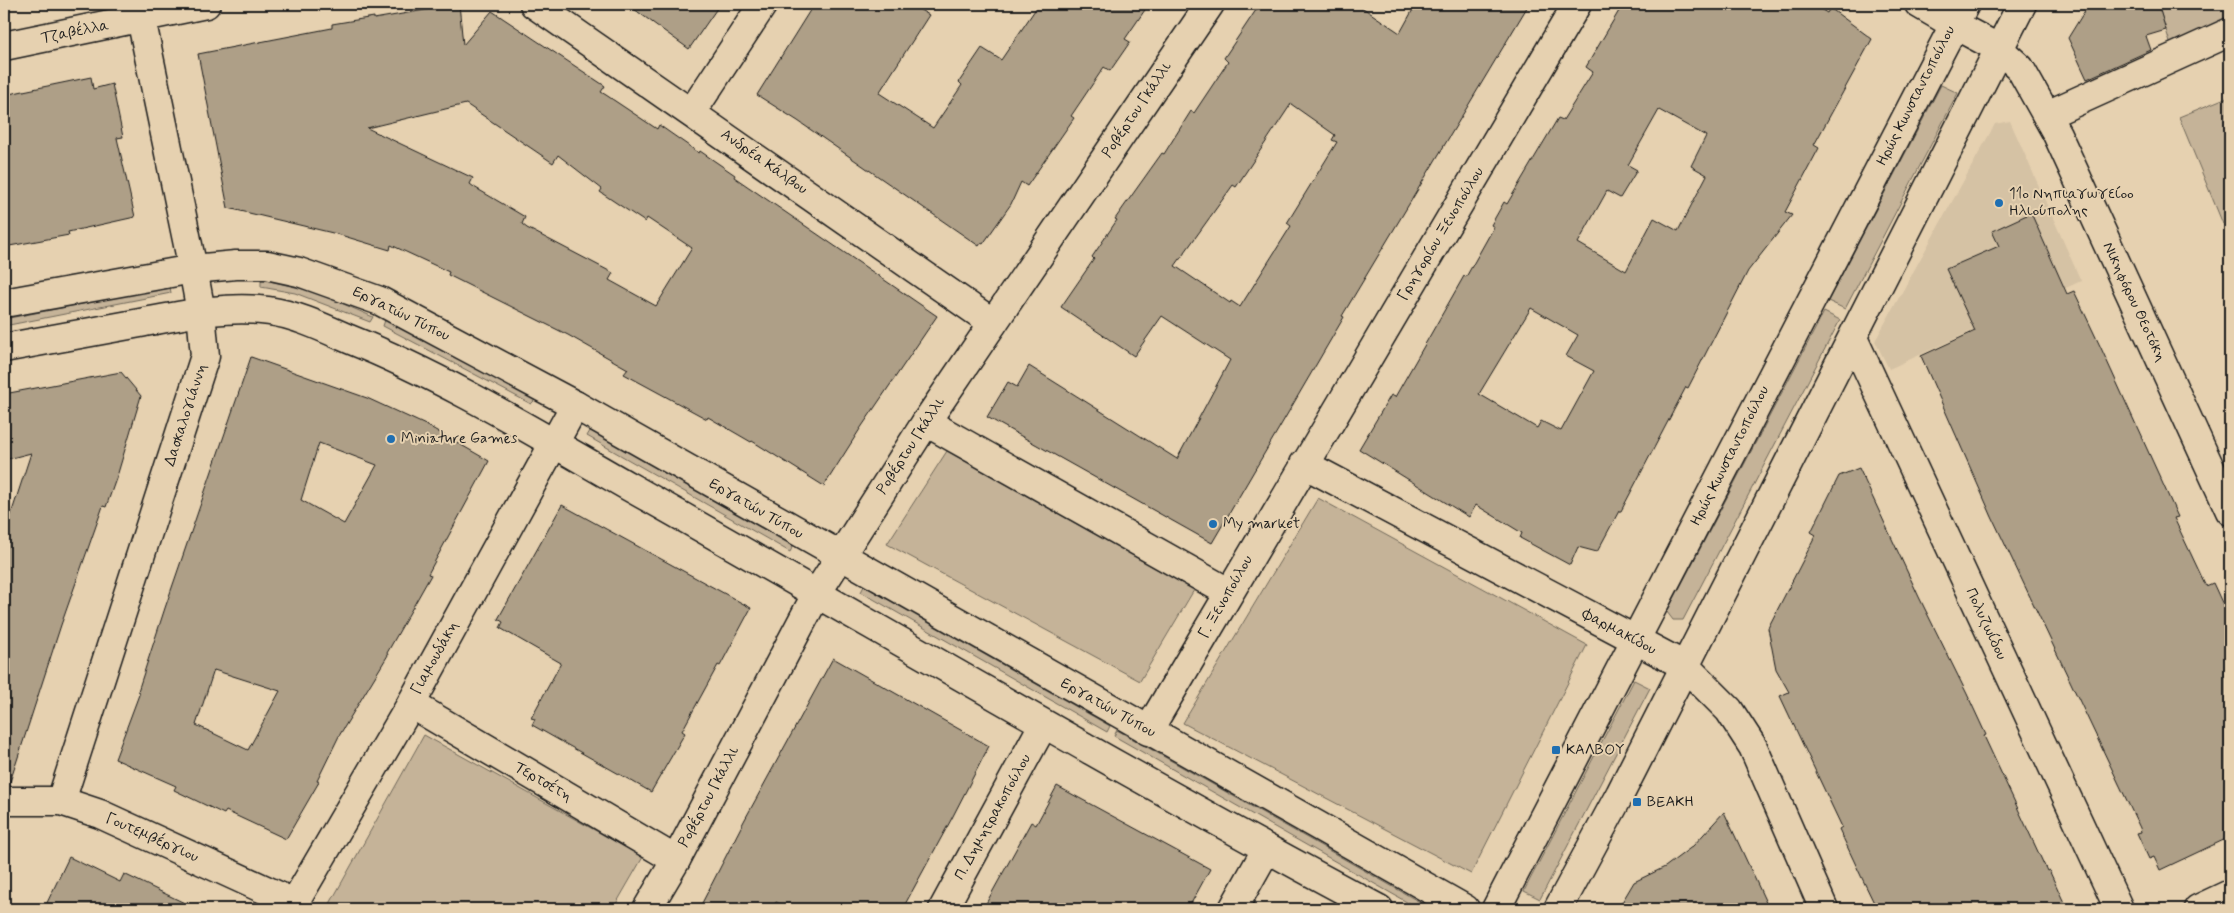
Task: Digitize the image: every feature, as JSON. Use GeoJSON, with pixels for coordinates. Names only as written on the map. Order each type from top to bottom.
{"type":"FeatureCollection","features":[{"type":"Feature","properties":{"kind":"street","name":"Τζαβέλλα"},"geometry":{"type":"LineString","coordinates":[[4,46],[206,4]]}},
{"type":"Feature","properties":{"kind":"street","name":"Ανδρέα Κάλβου"},"geometry":{"type":"LineString","coordinates":[[534,4],[993,323]]}},
{"type":"Feature","properties":{"kind":"street"},"geometry":{"type":"LineString","coordinates":[[692,112],[763,4]]}},
{"type":"Feature","properties":{"kind":"street","name":"Ροβέρτου Γκάλλι"},"geometry":{"type":"LineString","coordinates":[[646,909],[676,860],[817,593],[839,556],[926,422],[1210,4]]}},
{"type":"Feature","properties":{"kind":"street","name":"Γρηγορίου Ξενοπούλου"},"geometry":{"type":"LineString","coordinates":[[1304,464],[1494,147],[1576,4]]}},
{"type":"Feature","properties":{"kind":"street","name":"Νικηφόρου Θεοτόκη"},"geometry":{"type":"LineString","coordinates":[[1919,4],[1959,14],[2020,68],[2047,115],[2230,511]]}},
{"type":"Feature","properties":{"kind":"street"},"geometry":{"type":"LineString","coordinates":[[1558,909],[1685,666],[2022,4]]}},
{"type":"Feature","properties":{"kind":"street","name":"Ηρώς Κωνσταντοπούλου"},"geometry":{"type":"LineString","coordinates":[[1496,909],[1959,14]]}},
{"type":"Feature","properties":{"kind":"street","name":"Δασκαλογιάννη"},"geometry":{"type":"LineString","coordinates":[[61,801],[205,356],[201,312],[193,269],[141,18]]}},
{"type":"Feature","properties":{"kind":"street"},"geometry":{"type":"LineString","coordinates":[[2047,115],[2230,32]]}},
{"type":"Feature","properties":{"kind":"street","name":"Εργατών Τύπου"},"geometry":{"type":"LineString","coordinates":[[4,304],[193,269],[236,265],[267,265],[336,283],[380,301],[575,405],[1148,731],[1466,909]]}},
{"type":"Feature","properties":{"kind":"street"},"geometry":{"type":"LineString","coordinates":[[4,348],[201,312],[241,309],[273,312],[303,320],[392,356],[553,443],[817,593],[1043,725],[1266,850],[1378,909]]}},
{"type":"Feature","properties":{"kind":"street","name":"Πολυζωίδου"},"geometry":{"type":"LineString","coordinates":[[1853,338],[2119,909]]}},
{"type":"Feature","properties":{"kind":"street","name":"Γιαμουδάκη"},"geometry":{"type":"LineString","coordinates":[[293,906],[411,704],[575,405]]}},
{"type":"Feature","properties":{"kind":"street"},"geometry":{"type":"LineString","coordinates":[[926,422],[1228,592]]}},
{"type":"Feature","properties":{"kind":"street","name":"Γ. Ξενοπούλου"},"geometry":{"type":"LineString","coordinates":[[1148,731],[1304,464]]}},
{"type":"Feature","properties":{"kind":"street","name":"Φαρμακίδου"},"geometry":{"type":"LineString","coordinates":[[1304,464],[1635,642],[1685,666],[1729,710],[1753,747],[1824,909]]}},
{"type":"Feature","properties":{"kind":"street","name":"Τερτσέτη"},"geometry":{"type":"LineString","coordinates":[[411,704],[676,860]]}},
{"type":"Feature","properties":{"kind":"street","name":"Π. Δημητρακοπούλου"},"geometry":{"type":"LineString","coordinates":[[943,909],[1043,725]]}},
{"type":"Feature","properties":{"kind":"street","name":"Γουτεμβέργιου"},"geometry":{"type":"LineString","coordinates":[[4,801],[61,801],[100,814],[293,906]]}},
{"type":"Feature","properties":{"kind":"street"},"geometry":{"type":"LineString","coordinates":[[1233,909],[1266,850]]}},
{"type":"Feature","properties":{"kind":"street"},"geometry":{"type":"LineString","coordinates":[[2198,909],[2230,894]]}},
{"type":"Feature","properties":{"kind":"shaded area"},"geometry":{"type":"Polygon","coordinates":[[[2158,4],[2230,4],[2230,19],[2171,46],[2158,4]]]}},
{"type":"Feature","properties":{"kind":"shaded area"},"geometry":{"type":"Polygon","coordinates":[[[1941,85],[1958,93],[1845,309],[1828,301],[1941,85]]]}},
{"type":"Feature","properties":{"kind":"shaded area"},"geometry":{"type":"Polygon","coordinates":[[[2230,96],[2230,221],[2223,224],[2179,117],[2230,96]]]}},
{"type":"Feature","properties":{"kind":"shaded area","name":"11ο Νηπιαγωγείοο Ηλιούπολης"},"geometry":{"type":"Polygon","coordinates":[[[2010,121],[2081,281],[1889,369],[1875,341],[1995,124],[2010,121]]]}},
{"type":"Feature","properties":{"kind":"shaded area"},"geometry":{"type":"Polygon","coordinates":[[[261,279],[316,292],[373,317],[370,322],[295,293],[261,287],[261,279]]]}},
{"type":"Feature","properties":{"kind":"shaded area"},"geometry":{"type":"Polygon","coordinates":[[[170,287],[171,293],[4,326],[4,319],[170,287]]]}},
{"type":"Feature","properties":{"kind":"shaded area"},"geometry":{"type":"Polygon","coordinates":[[[1824,312],[1840,320],[1683,620],[1673,620],[1667,612],[1824,312]]]}},
{"type":"Feature","properties":{"kind":"shaded area"},"geometry":{"type":"Polygon","coordinates":[[[385,320],[427,340],[535,400],[531,404],[383,326],[385,320]]]}},
{"type":"Feature","properties":{"kind":"shaded area"},"geometry":{"type":"Polygon","coordinates":[[[590,431],[793,546],[790,552],[587,436],[590,431]]]}},
{"type":"Feature","properties":{"kind":"shaded area"},"geometry":{"type":"Polygon","coordinates":[[[947,451],[1194,590],[1140,681],[887,544],[947,451]]]}},
{"type":"Feature","properties":{"kind":"shaded area"},"geometry":{"type":"Polygon","coordinates":[[[1318,498],[1587,645],[1471,874],[1183,723],[1318,498]]]}},
{"type":"Feature","properties":{"kind":"shaded area"},"geometry":{"type":"Polygon","coordinates":[[[864,586],[1110,726],[1107,732],[861,592],[864,586]]]}},
{"type":"Feature","properties":{"kind":"shaded area"},"geometry":{"type":"Polygon","coordinates":[[[1634,680],[1650,688],[1540,899],[1524,891],[1634,680]]]}},
{"type":"Feature","properties":{"kind":"shaded area"},"geometry":{"type":"Polygon","coordinates":[[[1117,730],[1432,909],[1419,909],[1114,736],[1117,730]]]}},
{"type":"Feature","properties":{"kind":"shaded area"},"geometry":{"type":"Polygon","coordinates":[[[424,735],[643,857],[613,909],[327,909],[424,735]]]}},
{"type":"Feature","properties":{"kind":"building"},"geometry":{"type":"Polygon","coordinates":[[[459,4],[463,45],[492,11],[605,86],[601,92],[657,129],[659,125],[699,153],[700,151],[735,175],[734,177],[937,316],[860,429],[824,486],[752,441],[624,374],[628,369],[568,335],[448,275],[449,272],[391,245],[390,250],[337,234],[228,208],[198,54],[332,28],[332,24],[374,17],[374,19],[459,4]],[[466,104],[367,128],[473,178],[470,184],[474,187],[525,217],[522,224],[527,228],[613,273],[609,280],[656,306],[692,248],[647,218],[645,222],[600,192],[602,189],[558,155],[553,163],[466,104]]]}},
{"type":"Feature","properties":{"kind":"building"},"geometry":{"type":"Polygon","coordinates":[[[627,4],[720,4],[689,49],[627,4]]]}},
{"type":"Feature","properties":{"kind":"building"},"geometry":{"type":"Polygon","coordinates":[[[814,4],[910,4],[929,15],[879,93],[933,128],[962,85],[959,82],[982,48],[1001,60],[1039,4],[1149,4],[1125,39],[1130,42],[1110,71],[1104,67],[1071,116],[1074,118],[1027,186],[1021,182],[1011,204],[983,244],[981,243],[979,246],[798,121],[757,95],[814,4]]]}},
{"type":"Feature","properties":{"kind":"building"},"geometry":{"type":"Polygon","coordinates":[[[1260,4],[1357,4],[1400,33],[1416,4],[1529,4],[1342,316],[1344,317],[1212,543],[987,417],[1008,382],[1017,387],[1029,366],[1177,459],[1230,360],[1162,316],[1134,356],[1061,307],[1094,259],[1092,257],[1117,220],[1115,219],[1162,153],[1164,154],[1191,111],[1194,113],[1228,62],[1224,58],[1260,4]],[[1291,104],[1236,187],[1233,185],[1175,266],[1230,303],[1231,301],[1240,307],[1291,226],[1287,223],[1337,142],[1332,140],[1335,135],[1291,104]]]}},
{"type":"Feature","properties":{"kind":"building"},"geometry":{"type":"Polygon","coordinates":[[[1623,4],[1812,4],[1827,13],[1830,8],[1872,39],[1814,145],[1819,148],[1785,212],[1792,215],[1748,271],[1688,388],[1686,387],[1621,511],[1619,511],[1597,552],[1578,547],[1570,565],[1520,538],[1522,533],[1476,505],[1469,517],[1359,449],[1391,395],[1395,397],[1464,276],[1466,277],[1494,227],[1491,225],[1504,202],[1507,204],[1558,118],[1563,120],[1593,72],[1586,67],[1623,4]],[[1659,110],[1628,165],[1637,170],[1620,198],[1607,191],[1578,243],[1626,271],[1654,218],[1678,231],[1707,175],[1691,166],[1706,136],[1659,110]],[[1531,308],[1479,394],[1537,428],[1541,421],[1561,431],[1594,371],[1566,356],[1578,335],[1531,308]]]}},
{"type":"Feature","properties":{"kind":"building"},"geometry":{"type":"Polygon","coordinates":[[[2089,4],[2158,4],[2166,30],[2146,36],[2151,50],[2087,79],[2068,38],[2089,4]]]}},
{"type":"Feature","properties":{"kind":"building"},"geometry":{"type":"Polygon","coordinates":[[[91,77],[93,89],[112,84],[123,137],[117,138],[135,217],[68,232],[69,235],[4,247],[4,95],[91,77]]]}},
{"type":"Feature","properties":{"kind":"building"},"geometry":{"type":"Polygon","coordinates":[[[2031,213],[2067,294],[2074,291],[2101,348],[2178,517],[2174,518],[2206,586],[2213,583],[2230,620],[2230,837],[2160,870],[2154,857],[2149,859],[2137,833],[2141,832],[2140,828],[1992,517],[1921,356],[1975,331],[1946,269],[1999,246],[1992,231],[2031,213]]]}},
{"type":"Feature","properties":{"kind":"building"},"geometry":{"type":"Polygon","coordinates":[[[251,357],[367,398],[430,427],[489,461],[428,574],[431,575],[387,653],[388,655],[339,736],[317,781],[319,782],[286,839],[226,811],[224,814],[174,790],[176,786],[115,759],[140,692],[138,691],[251,357]],[[319,443],[301,500],[344,524],[377,465],[319,443]],[[214,670],[196,725],[248,750],[280,691],[214,670]]]}},
{"type":"Feature","properties":{"kind":"building"},"geometry":{"type":"Polygon","coordinates":[[[121,372],[141,396],[118,473],[106,507],[103,506],[61,625],[9,785],[4,785],[4,536],[31,453],[4,460],[4,394],[121,372]]]}},
{"type":"Feature","properties":{"kind":"building"},"geometry":{"type":"Polygon","coordinates":[[[1859,468],[1967,694],[1986,735],[1984,736],[2047,871],[2049,870],[2067,909],[1877,909],[1861,876],[1839,829],[1842,827],[1780,696],[1789,692],[1776,669],[1768,628],[1816,535],[1811,532],[1839,476],[1859,468]]]}},
{"type":"Feature","properties":{"kind":"building"},"geometry":{"type":"Polygon","coordinates":[[[562,505],[751,608],[682,731],[685,733],[651,792],[532,725],[535,719],[531,718],[561,663],[500,628],[503,622],[498,619],[562,505]]]}},
{"type":"Feature","properties":{"kind":"building"},"geometry":{"type":"Polygon","coordinates":[[[833,658],[989,746],[952,818],[903,908],[897,904],[894,909],[791,909],[776,902],[771,909],[699,909],[744,821],[833,658]]]}},
{"type":"Feature","properties":{"kind":"building"},"geometry":{"type":"Polygon","coordinates":[[[1057,786],[1210,869],[1188,909],[983,909],[1031,822],[1036,825],[1057,786]]]}},
{"type":"Feature","properties":{"kind":"building"},"geometry":{"type":"Polygon","coordinates":[[[1724,812],[1769,909],[1618,909],[1634,882],[1665,867],[1693,846],[1724,812]]]}},
{"type":"Feature","properties":{"kind":"building"},"geometry":{"type":"Polygon","coordinates":[[[69,857],[120,882],[124,874],[197,909],[44,909],[69,857]]]}},
{"type":"Feature","properties":{"kind":"place","name":"11ο Νηπιαγωγείοο Ηλιούπολης"},"geometry":{"type":"Point","coordinates":[1999,203]}},
{"type":"Feature","properties":{"kind":"place","name":"Miniature Games"},"geometry":{"type":"Point","coordinates":[391,439]}},
{"type":"Feature","properties":{"kind":"place","name":"My market"},"geometry":{"type":"Point","coordinates":[1213,524]}},
{"type":"Feature","properties":{"kind":"place","name":"ΚΑΛΒΟΥ"},"geometry":{"type":"Point","coordinates":[1556,750]}},
{"type":"Feature","properties":{"kind":"place","name":"ΒΕΑΚΗ"},"geometry":{"type":"Point","coordinates":[1637,802]}}]}
